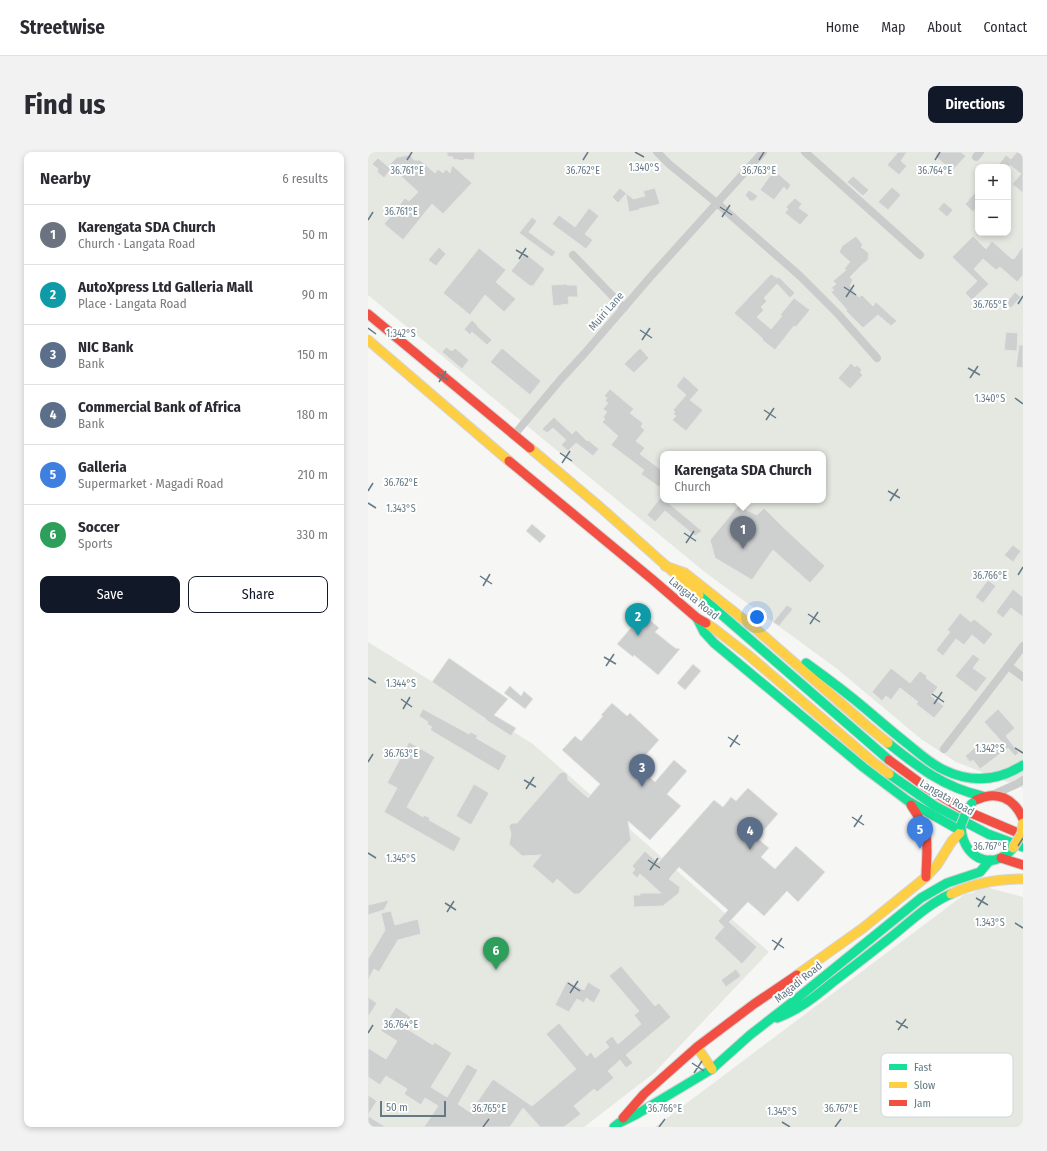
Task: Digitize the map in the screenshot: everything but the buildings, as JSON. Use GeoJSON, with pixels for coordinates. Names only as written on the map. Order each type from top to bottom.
{"type":"FeatureCollection","features":[{"type":"Feature","properties":{"kind":"main road","name":"Langata Road"},"geometry":{"type":"LineString","coordinates":[[368,314],[600,507],[665,566],[881,754],[927,788],[954,804],[1006,829],[1023,835]]}},
{"type":"Feature","properties":{"kind":"main road","name":"Langata Road"},"geometry":{"type":"LineString","coordinates":[[368,340],[530,479],[697,618],[716,630],[747,654],[860,752],[935,806],[988,834],[1023,847]]}},
{"type":"Feature","properties":{"kind":"main road"},"geometry":{"type":"LineString","coordinates":[[665,566],[685,573],[757,630],[866,725],[930,775],[950,786],[969,793],[1003,797],[1009,800],[1020,810],[1023,818],[1022,833],[1008,854],[1001,858],[990,860],[978,858],[966,848],[961,830],[964,815],[972,803],[987,796]]}},
{"type":"Feature","properties":{"kind":"main road"},"geometry":{"type":"LineString","coordinates":[[697,618],[704,632],[714,643],[863,768],[908,801],[961,830]]}},
{"type":"Feature","properties":{"kind":"main road"},"geometry":{"type":"LineString","coordinates":[[757,630],[843,689],[935,765],[959,775],[991,778],[1006,775],[1023,765]]}},
{"type":"Feature","properties":{"kind":"main road"},"geometry":{"type":"LineString","coordinates":[[908,801],[920,819],[925,830],[927,842],[926,877]]}},
{"type":"Feature","properties":{"kind":"main road","name":"Magadi Road"},"geometry":{"type":"LineString","coordinates":[[616,1125],[644,1094],[697,1047],[754,1004],[785,984],[863,928],[926,877],[937,865],[952,841],[961,830]]}},
{"type":"Feature","properties":{"kind":"main road"},"geometry":{"type":"LineString","coordinates":[[1001,858],[1023,865]]}},
{"type":"Feature","properties":{"kind":"main road","name":"Magadi Road"},"geometry":{"type":"LineString","coordinates":[[616,1125],[712,1069],[750,1035],[771,1020],[921,898],[948,883],[980,872],[990,860]]}},
{"type":"Feature","properties":{"kind":"main road"},"geometry":{"type":"LineString","coordinates":[[771,1020],[788,1014],[810,1000],[924,909],[940,899],[974,885],[998,880],[1023,879]]}},
{"type":"Feature","properties":{"kind":"main road"},"geometry":{"type":"LineString","coordinates":[[697,1047],[712,1069]]}},
{"type":"Feature","properties":{"kind":"street"},"geometry":{"type":"LineString","coordinates":[[657,152],[669,164],[718,204],[800,276],[838,314],[877,358]]}},
{"type":"Feature","properties":{"kind":"street","name":"Muiri Lane"},"geometry":{"type":"LineString","coordinates":[[514,436],[561,379],[652,275],[764,152]]}},
{"type":"Feature","properties":{"kind":"street"},"geometry":{"type":"LineString","coordinates":[[805,152],[920,255]]}},
{"type":"Feature","properties":{"kind":"street"},"geometry":{"type":"LineString","coordinates":[[573,255],[624,308]]}},
{"type":"Feature","properties":{"kind":"street"},"geometry":{"type":"LineString","coordinates":[[944,749],[1023,646]]}},
{"type":"Feature","properties":{"kind":"street"},"geometry":{"type":"LineString","coordinates":[[1008,666],[1023,677]]}},
{"type":"Feature","properties":{"kind":"street"},"geometry":{"type":"LineString","coordinates":[[987,796],[1017,784],[1023,780]]}},
{"type":"Feature","properties":{"kind":"shaded area"},"geometry":{"type":"Polygon","coordinates":[[[368,152],[1023,152],[1023,788],[956,762],[921,739],[836,668],[706,573],[368,295],[368,152]]]}},
{"type":"Feature","properties":{"kind":"shaded area"},"geometry":{"type":"Polygon","coordinates":[[[368,642],[533,744],[769,952],[654,1073],[584,1127],[368,1127],[368,642]]]}},
{"type":"Feature","properties":{"kind":"shaded area"},"geometry":{"type":"Polygon","coordinates":[[[982,886],[1023,897],[1023,1127],[655,1127],[965,894],[973,893],[982,886]]]}},
{"type":"Feature","properties":{"kind":"traffic: fast"},"geometry":{"type":"LineString","coordinates":[[699,595],[889,760]]}},
{"type":"Feature","properties":{"kind":"traffic: fast"},"geometry":{"type":"LineString","coordinates":[[697,618],[704,632],[714,643],[863,767],[908,801],[961,831]]}},
{"type":"Feature","properties":{"kind":"traffic: fast"},"geometry":{"type":"LineString","coordinates":[[806,663],[852,698],[926,759],[944,770],[964,777],[984,778],[1004,774],[1023,765]]}},
{"type":"Feature","properties":{"kind":"traffic: fast"},"geometry":{"type":"LineString","coordinates":[[888,743],[921,768],[943,782],[982,796]]}},
{"type":"Feature","properties":{"kind":"traffic: fast"},"geometry":{"type":"LineString","coordinates":[[889,774],[935,806],[988,834],[1023,847]]}},
{"type":"Feature","properties":{"kind":"traffic: fast"},"geometry":{"type":"LineString","coordinates":[[961,825],[972,803]]}},
{"type":"Feature","properties":{"kind":"traffic: fast"},"geometry":{"type":"LineString","coordinates":[[961,825],[962,836],[966,845],[972,853],[979,858],[996,860],[1004,856],[1013,848]]}},
{"type":"Feature","properties":{"kind":"traffic: fast"},"geometry":{"type":"LineString","coordinates":[[614,1127],[712,1069],[750,1035],[921,898],[947,883],[980,872],[990,860]]}},
{"type":"Feature","properties":{"kind":"traffic: fast"},"geometry":{"type":"LineString","coordinates":[[777,1018],[793,1011],[807,1002],[920,913],[951,894]]}},
{"type":"Feature","properties":{"kind":"traffic: slow"},"geometry":{"type":"LineString","coordinates":[[368,340],[509,461]]}},
{"type":"Feature","properties":{"kind":"traffic: slow"},"geometry":{"type":"LineString","coordinates":[[530,448],[600,507],[699,595]]}},
{"type":"Feature","properties":{"kind":"traffic: slow"},"geometry":{"type":"LineString","coordinates":[[665,566],[685,573],[757,630],[888,743]]}},
{"type":"Feature","properties":{"kind":"traffic: slow"},"geometry":{"type":"LineString","coordinates":[[706,623],[747,654],[889,774]]}},
{"type":"Feature","properties":{"kind":"traffic: slow"},"geometry":{"type":"LineString","coordinates":[[1013,848],[1022,833],[1023,823]]}},
{"type":"Feature","properties":{"kind":"traffic: slow"},"geometry":{"type":"LineString","coordinates":[[797,975],[863,928],[926,877],[937,865],[952,841],[960,833]]}},
{"type":"Feature","properties":{"kind":"traffic: slow"},"geometry":{"type":"LineString","coordinates":[[951,894],[986,882],[1023,879]]}},
{"type":"Feature","properties":{"kind":"traffic: slow"},"geometry":{"type":"LineString","coordinates":[[697,1047],[712,1069]]}},
{"type":"Feature","properties":{"kind":"traffic: jam"},"geometry":{"type":"LineString","coordinates":[[368,314],[530,448]]}},
{"type":"Feature","properties":{"kind":"traffic: jam"},"geometry":{"type":"LineString","coordinates":[[509,461],[697,618],[706,623]]}},
{"type":"Feature","properties":{"kind":"traffic: jam"},"geometry":{"type":"LineString","coordinates":[[889,760],[927,788],[964,810],[1023,835]]}},
{"type":"Feature","properties":{"kind":"traffic: jam"},"geometry":{"type":"LineString","coordinates":[[976,800],[991,796],[1004,798],[1015,806],[1023,819]]}},
{"type":"Feature","properties":{"kind":"traffic: jam"},"geometry":{"type":"LineString","coordinates":[[911,805],[925,830],[927,847],[926,877]]}},
{"type":"Feature","properties":{"kind":"traffic: jam"},"geometry":{"type":"LineString","coordinates":[[1001,858],[1023,865]]}},
{"type":"Feature","properties":{"kind":"traffic: jam"},"geometry":{"type":"LineString","coordinates":[[623,1118],[644,1094],[697,1047],[754,1004],[797,975]]}},
{"type":"Feature","properties":{"kind":"place","name":"Karengata SDA Church"},"geometry":{"type":"Point","coordinates":[743,549]}},
{"type":"Feature","properties":{"kind":"place","name":"AutoXpress Ltd Galleria Mall"},"geometry":{"type":"Point","coordinates":[638,636]}},
{"type":"Feature","properties":{"kind":"place","name":"NIC Bank"},"geometry":{"type":"Point","coordinates":[642,787]}},
{"type":"Feature","properties":{"kind":"place","name":"Galleria"},"geometry":{"type":"Point","coordinates":[920,849]}},
{"type":"Feature","properties":{"kind":"place","name":"Commercial Bank of Africa"},"geometry":{"type":"Point","coordinates":[750,850]}},
{"type":"Feature","properties":{"kind":"place","name":"Soccer"},"geometry":{"type":"Point","coordinates":[496,970]}}]}
